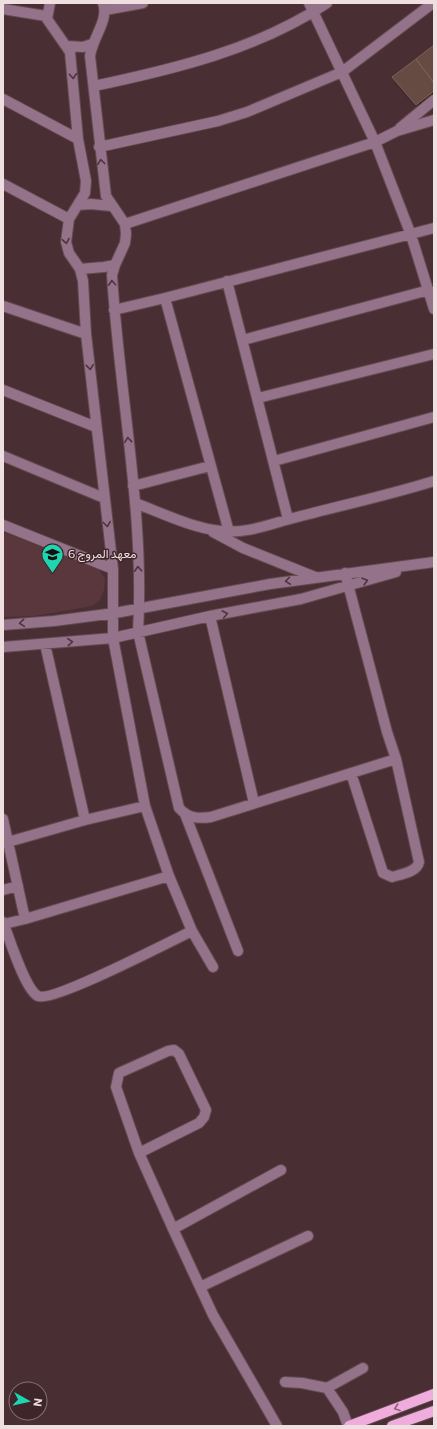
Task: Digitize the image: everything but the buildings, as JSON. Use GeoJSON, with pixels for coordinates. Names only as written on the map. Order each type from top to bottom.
{"type":"FeatureCollection","features":[{"type":"Feature","properties":{"kind":"main road"},"geometry":{"type":"LineString","coordinates":[[348,1426],[434,1394]]}},
{"type":"Feature","properties":{"kind":"main road"},"geometry":{"type":"LineString","coordinates":[[392,1426],[434,1410]]}},
{"type":"Feature","properties":{"kind":"street"},"geometry":{"type":"LineString","coordinates":[[50,3],[46,16],[49,24],[68,46],[71,58],[78,139],[86,181],[85,193],[66,226],[66,242],[69,253],[80,269],[85,296],[86,334],[113,569],[115,613],[113,638],[145,806],[169,876],[192,931],[212,967]]}},
{"type":"Feature","properties":{"kind":"street"},"geometry":{"type":"LineString","coordinates":[[143,3],[104,6],[105,17],[92,44],[90,56],[99,147],[106,196],[111,206],[125,224],[126,234],[125,243],[114,265],[112,275],[114,310],[135,503],[140,608],[138,632],[179,808],[184,814],[238,951]]}},
{"type":"Feature","properties":{"kind":"street"},"geometry":{"type":"LineString","coordinates":[[94,86],[183,65],[226,52],[267,36],[311,8],[327,3]]}},
{"type":"Feature","properties":{"kind":"street"},"geometry":{"type":"LineString","coordinates":[[99,147],[218,121],[247,112],[342,72],[433,3]]}},
{"type":"Feature","properties":{"kind":"street"},"geometry":{"type":"LineString","coordinates":[[311,8],[375,142],[411,235],[434,308]]}},
{"type":"Feature","properties":{"kind":"street"},"geometry":{"type":"LineString","coordinates":[[3,9],[46,16]]}},
{"type":"Feature","properties":{"kind":"street"},"geometry":{"type":"LineString","coordinates":[[68,46],[83,47],[92,44]]}},
{"type":"Feature","properties":{"kind":"street"},"geometry":{"type":"LineString","coordinates":[[3,99],[78,139]]}},
{"type":"Feature","properties":{"kind":"street"},"geometry":{"type":"LineString","coordinates":[[397,131],[434,100]]}},
{"type":"Feature","properties":{"kind":"street"},"geometry":{"type":"LineString","coordinates":[[125,224],[375,142],[397,131],[434,120]]}},
{"type":"Feature","properties":{"kind":"street"},"geometry":{"type":"LineString","coordinates":[[3,184],[69,219]]}},
{"type":"Feature","properties":{"kind":"street"},"geometry":{"type":"LineString","coordinates":[[78,205],[91,204],[111,206]]}},
{"type":"Feature","properties":{"kind":"street"},"geometry":{"type":"LineString","coordinates":[[114,310],[434,228]]}},
{"type":"Feature","properties":{"kind":"street"},"geometry":{"type":"LineString","coordinates":[[80,269],[114,265]]}},
{"type":"Feature","properties":{"kind":"street"},"geometry":{"type":"LineString","coordinates":[[227,281],[288,519]]}},
{"type":"Feature","properties":{"kind":"street"},"geometry":{"type":"LineString","coordinates":[[243,340],[429,290]]}},
{"type":"Feature","properties":{"kind":"street"},"geometry":{"type":"LineString","coordinates":[[165,298],[229,532]]}},
{"type":"Feature","properties":{"kind":"street"},"geometry":{"type":"LineString","coordinates":[[3,306],[86,334]]}},
{"type":"Feature","properties":{"kind":"street"},"geometry":{"type":"LineString","coordinates":[[258,398],[434,354]]}},
{"type":"Feature","properties":{"kind":"street"},"geometry":{"type":"LineString","coordinates":[[3,390],[96,427]]}},
{"type":"Feature","properties":{"kind":"street"},"geometry":{"type":"LineString","coordinates":[[274,460],[434,417]]}},
{"type":"Feature","properties":{"kind":"street"},"geometry":{"type":"LineString","coordinates":[[3,456],[104,498]]}},
{"type":"Feature","properties":{"kind":"street"},"geometry":{"type":"LineString","coordinates":[[133,486],[210,466]]}},
{"type":"Feature","properties":{"kind":"street"},"geometry":{"type":"LineString","coordinates":[[206,529],[229,532],[250,530],[288,519],[386,496],[434,481]]}},
{"type":"Feature","properties":{"kind":"street"},"geometry":{"type":"LineString","coordinates":[[135,503],[206,529],[243,548],[316,577]]}},
{"type":"Feature","properties":{"kind":"street"},"geometry":{"type":"LineString","coordinates":[[3,525],[113,569]]}},
{"type":"Feature","properties":{"kind":"street"},"geometry":{"type":"LineString","coordinates":[[3,625],[54,621],[115,613],[316,577],[429,563]]}},
{"type":"Feature","properties":{"kind":"street"},"geometry":{"type":"LineString","coordinates":[[3,646],[113,638],[210,616],[302,599],[429,563]]}},
{"type":"Feature","properties":{"kind":"street"},"geometry":{"type":"LineString","coordinates":[[345,573],[387,732],[396,759],[419,862],[418,867],[392,877],[383,873],[351,773]]}},
{"type":"Feature","properties":{"kind":"street"},"geometry":{"type":"LineString","coordinates":[[210,616],[254,803]]}},
{"type":"Feature","properties":{"kind":"street"},"geometry":{"type":"LineString","coordinates":[[45,644],[84,820]]}},
{"type":"Feature","properties":{"kind":"street"},"geometry":{"type":"LineString","coordinates":[[184,814],[202,818],[211,817],[396,759]]}},
{"type":"Feature","properties":{"kind":"street"},"geometry":{"type":"LineString","coordinates":[[8,842],[84,820],[145,806]]}},
{"type":"Feature","properties":{"kind":"street"},"geometry":{"type":"LineString","coordinates":[[3,818],[25,919]]}},
{"type":"Feature","properties":{"kind":"street"},"geometry":{"type":"LineString","coordinates":[[169,876],[25,919],[3,923],[17,960],[32,992],[37,996],[43,997],[53,995],[107,972],[192,931]]}},
{"type":"Feature","properties":{"kind":"street"},"geometry":{"type":"LineString","coordinates":[[3,890],[18,886]]}},
{"type":"Feature","properties":{"kind":"street"},"geometry":{"type":"LineString","coordinates":[[139,1153],[199,1123],[204,1117],[206,1110],[179,1054],[174,1050],[168,1051],[118,1072],[116,1087],[139,1153],[213,1315],[277,1426]]}},
{"type":"Feature","properties":{"kind":"street"},"geometry":{"type":"LineString","coordinates":[[173,1229],[280,1170]]}},
{"type":"Feature","properties":{"kind":"street"},"geometry":{"type":"LineString","coordinates":[[200,1287],[308,1236]]}},
{"type":"Feature","properties":{"kind":"street"},"geometry":{"type":"LineString","coordinates":[[285,1382],[302,1383],[327,1388],[363,1368]]}},
{"type":"Feature","properties":{"kind":"street"},"geometry":{"type":"LineString","coordinates":[[327,1388],[343,1412],[348,1426]]}},
{"type":"Feature","properties":{"kind":"shaded area","name":"معهد المروج 6"},"geometry":{"type":"Polygon","coordinates":[[[3,532],[99,569],[105,579],[104,590],[100,600],[92,606],[76,609],[34,616],[3,617],[3,532]]]}},
{"type":"Feature","properties":{"kind":"place","name":"معهد المروج 6"},"geometry":{"type":"Point","coordinates":[52,574]}}]}
